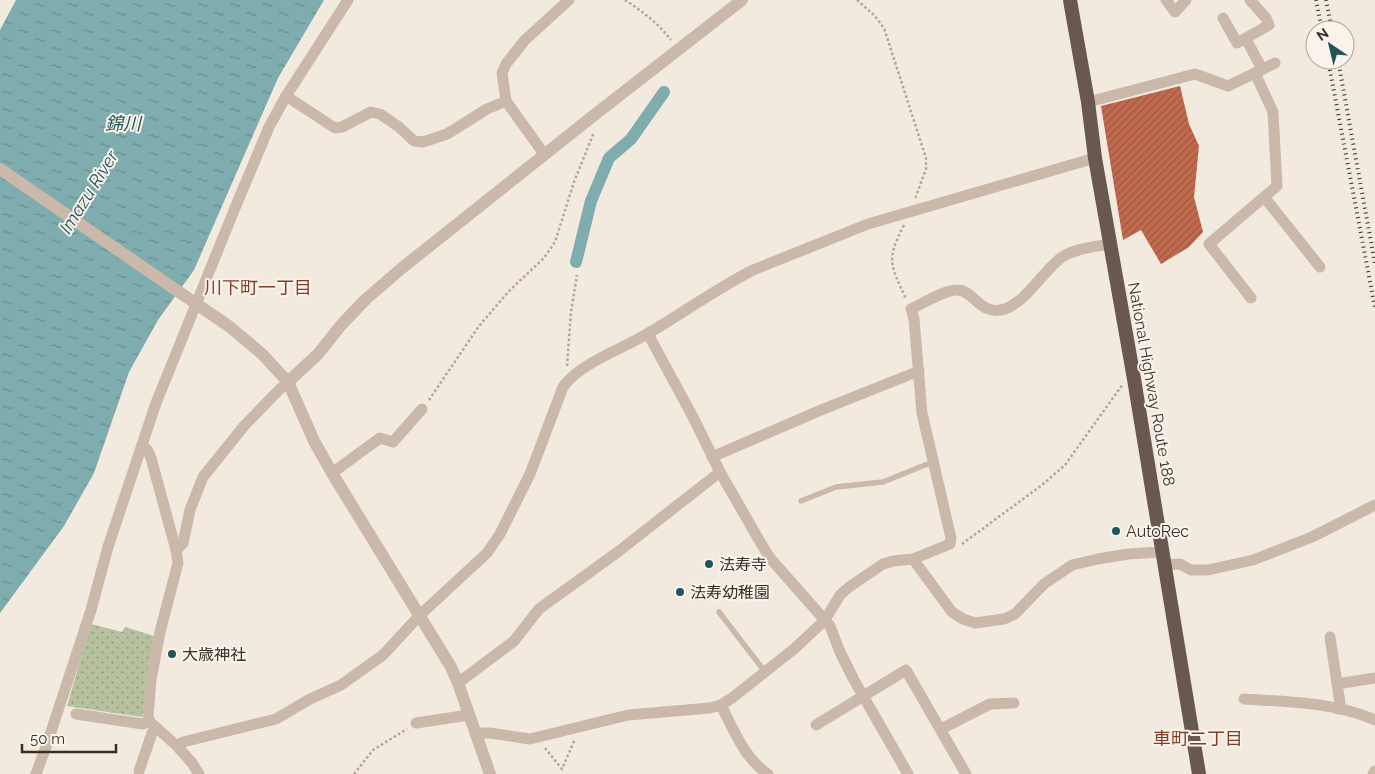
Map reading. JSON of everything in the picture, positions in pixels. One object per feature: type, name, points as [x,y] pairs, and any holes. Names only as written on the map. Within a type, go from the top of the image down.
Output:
[{"type":"highway","name":"National Highway Route 188","points":[[1070,0],[1199,774]]},
{"type":"street","points":[[36,774],[84,629],[108,547],[192,301],[235,208],[269,127],[286,96],[348,0]]},
{"type":"street","points":[[544,154],[506,101],[502,73],[506,64],[525,40],[569,0]]},
{"type":"street","points":[[176,550],[183,544],[190,510],[203,477],[244,426],[318,354],[342,324],[366,299],[544,154],[679,51],[742,0]]},
{"type":"street","points":[[1166,0],[1175,12],[1186,0]]},
{"type":"street","points":[[1223,18],[1237,43],[1269,25],[1266,18],[1250,0]]},
{"type":"street","points":[[1246,39],[1273,112],[1277,186],[1209,244],[1250,298]]},
{"type":"street","points":[[1088,102],[1195,74],[1228,86],[1275,63]]},
{"type":"street","points":[[286,96],[335,128],[342,127],[371,112],[380,114],[393,122],[414,141],[423,142],[447,134],[487,109],[506,101]]},
{"type":"street","points":[[177,746],[183,742],[276,719],[341,685],[383,655],[420,615],[487,553],[500,534],[530,474],[563,387],[569,380],[591,365],[648,334],[753,270],[868,224],[1095,158]]},
{"type":"street","points":[[0,169],[230,327],[262,354],[288,382],[314,441],[332,473],[442,650],[458,683],[490,774]]},
{"type":"street","points":[[1265,198],[1320,267]]},
{"type":"street","points":[[475,733],[490,733],[522,738],[541,737],[628,716],[710,708],[721,705],[766,673],[794,649],[825,620],[840,595],[849,587],[883,564],[893,561],[913,560],[950,544],[952,538],[922,413],[914,319],[911,309],[938,296],[958,290],[967,293],[984,309],[1004,309],[1017,302],[1062,257],[1080,249],[1110,244]]},
{"type":"street","points":[[648,334],[694,417],[720,472],[766,552],[830,626],[840,652],[908,774]]},
{"type":"street","points":[[712,457],[918,371]]},
{"type":"street","points":[[332,473],[380,438],[393,442],[422,409]]},
{"type":"street","points":[[142,445],[148,451],[151,458],[178,563],[160,632],[148,716],[154,725],[192,763],[199,774]]},
{"type":"street","points":[[458,683],[514,641],[539,609],[619,551],[720,472]]},
{"type":"street","points":[[913,560],[952,612],[963,619],[975,623],[1004,619],[1015,614],[1044,584],[1072,565],[1128,554],[1163,558],[1191,570],[1208,570],[1253,560],[1312,537],[1375,506]]},
{"type":"street","points":[[1330,637],[1340,703],[1338,709]]},
{"type":"street","points":[[816,726],[906,670],[966,774]]},
{"type":"street","points":[[1337,684],[1375,678]]},
{"type":"street","points":[[1244,699],[1300,702],[1338,709],[1375,720]]},
{"type":"street","points":[[941,728],[990,704],[1014,703]]},
{"type":"street","points":[[721,705],[754,762],[768,774]]},
{"type":"street","points":[[76,714],[154,725]]},
{"type":"street","points":[[416,723],[470,715]]},
{"type":"street","points":[[139,771],[154,725]]},
{"type":"lane","points":[[800,500],[836,487],[883,482],[934,463]]},
{"type":"lane","points":[[719,612],[766,673]]},
{"type":"path","points":[[625,0],[640,9],[662,28],[679,51]]},
{"type":"path","points":[[857,0],[874,15],[884,28],[926,158],[926,170],[911,212],[894,245],[891,259],[896,277],[911,309]]},
{"type":"path","points":[[422,409],[479,326],[510,290],[544,258],[555,242],[574,182],[594,131],[593,116]]},
{"type":"path","points":[[569,380],[566,371],[577,275]]},
{"type":"path","points":[[950,544],[963,544],[1042,485],[1065,465],[1122,385],[1134,379]]},
{"type":"path","points":[[354,774],[354,771],[374,750],[416,723]]},
{"type":"path","points":[[562,774],[562,769],[577,736],[576,728]]},
{"type":"path","points":[[541,737],[547,750],[562,769]]},
{"type":"green space","points":[[91,624],[122,632],[125,627],[154,636],[142,717],[67,706]]},
{"type":"water","name":"錦川","points":[[16,0],[324,0],[278,78],[194,270],[158,320],[129,372],[94,473],[64,526],[0,613],[0,30]]},
{"type":"building","points":[[1180,86],[1189,124],[1199,146],[1194,197],[1203,232],[1189,247],[1161,264],[1141,230],[1123,240],[1101,106]]},
{"type":"waterway","points":[[576,262],[591,201],[609,158],[631,139],[664,92]]},
{"type":"railway","points":[[1316,0],[1320,20]]},
{"type":"railway","points":[[1326,0],[1330,20]]},
{"type":"railway","points":[[1330,70],[1375,308]]},
{"type":"railway","points":[[1340,70],[1375,264]]},
{"type":"place","name":"AutoRec","points":[[1116,531]]},
{"type":"place","name":"法寿寺","points":[[709,564]]},
{"type":"place","name":"法寿幼稚園","points":[[680,592]]},
{"type":"place","name":"大歳神社","points":[[172,654]]},
{"type":"district","name":"川下町一丁目","points":[[258,288]]},
{"type":"district","name":"車町二丁目","points":[[1198,739]]},
{"type":"water label","name":"Imazu River","points":[[89,192]]}]
